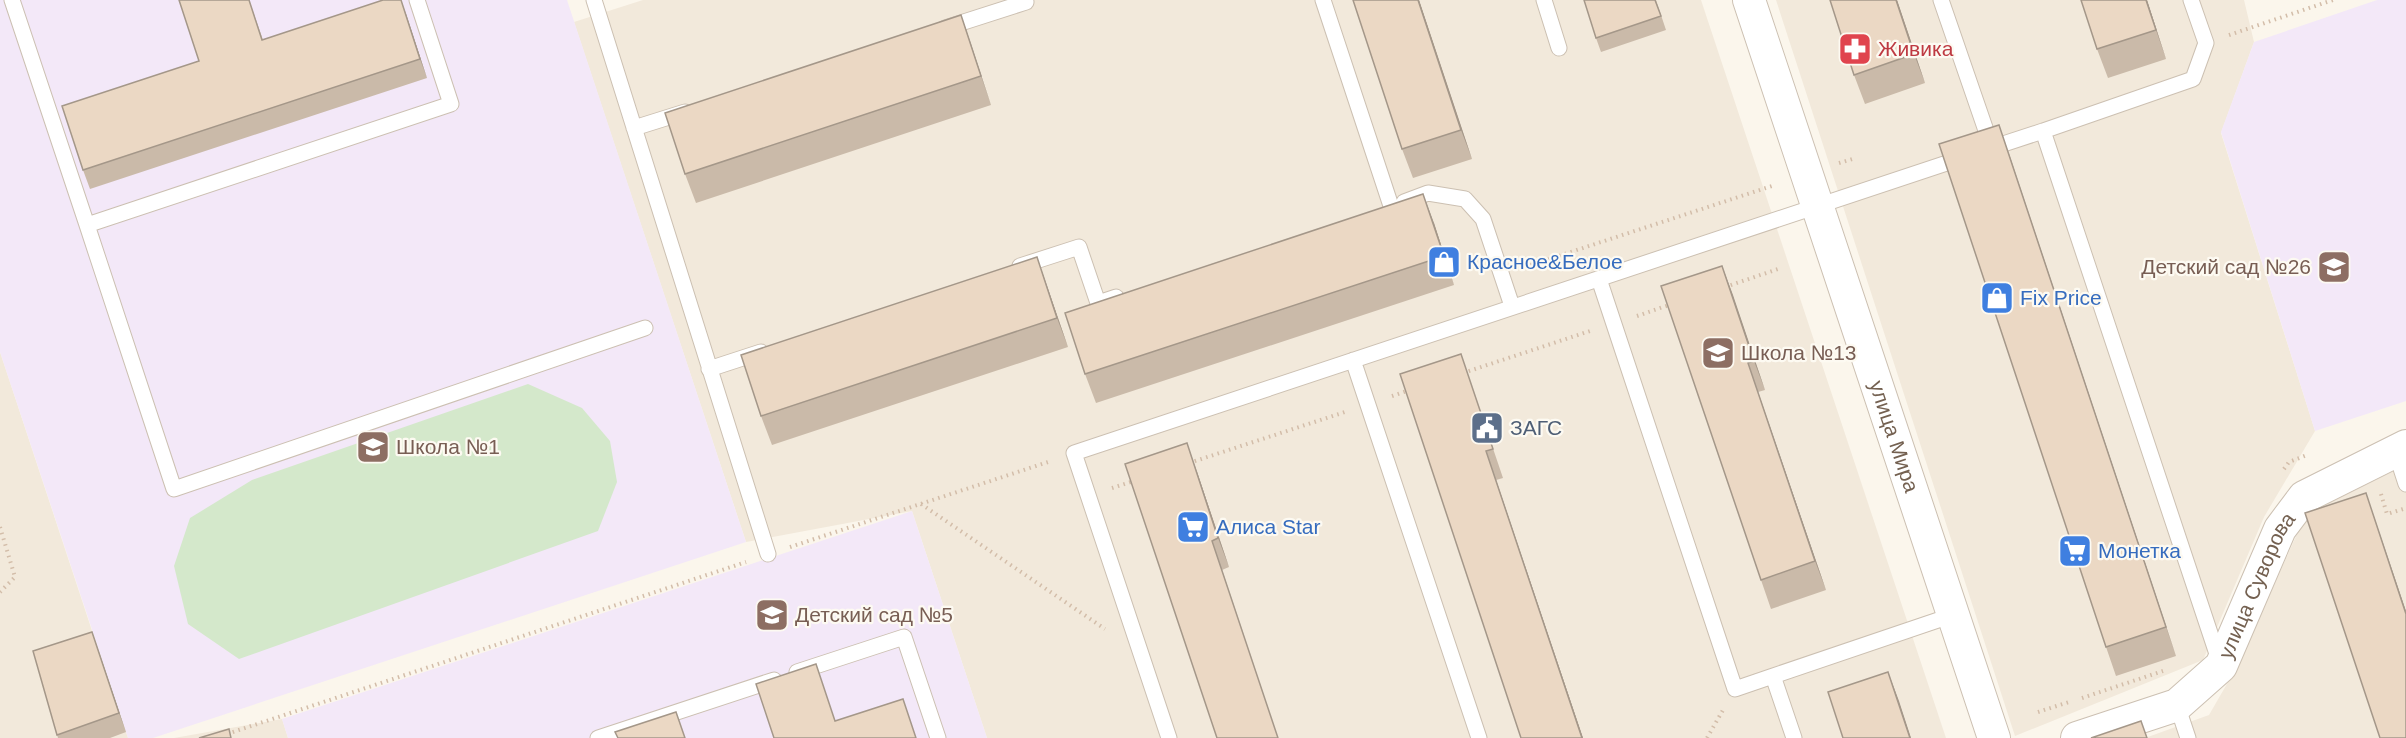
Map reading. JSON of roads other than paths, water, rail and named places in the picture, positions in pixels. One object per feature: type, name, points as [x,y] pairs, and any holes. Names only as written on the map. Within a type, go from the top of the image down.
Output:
[{"type":"street","name":"улица Мира","points":[[1749,0],[1994,738]]},
{"type":"street","name":"улица Суворова","points":[[2077,738],[2177,705],[2221,666],[2280,529],[2304,497],[2400,448]]},
{"type":"lane","points":[[12,0],[174,489],[645,328]]},
{"type":"lane","points":[[87,225],[451,104],[417,0]]},
{"type":"lane","points":[[594,0],[768,554]]},
{"type":"lane","points":[[1323,0],[1386,208],[1428,193],[1465,199],[1484,219],[1512,306]]},
{"type":"lane","points":[[1544,0],[1559,48]]},
{"type":"lane","points":[[1941,0],[1992,148]]},
{"type":"lane","points":[[1169,738],[1074,453],[2193,80],[2206,43],[2191,0]]},
{"type":"lane","points":[[925,34],[1026,2]]},
{"type":"lane","points":[[634,129],[701,107]]},
{"type":"lane","points":[[2043,131],[2221,666]]},
{"type":"lane","points":[[1000,272],[1078,247],[1098,303],[1131,292]]},
{"type":"lane","points":[[1599,279],[1736,688],[1953,615]]},
{"type":"lane","points":[[709,369],[776,346]]},
{"type":"lane","points":[[1353,360],[1479,738]]},
{"type":"lane","points":[[2400,448],[2406,484]]},
{"type":"lane","points":[[598,738],[904,637],[938,738]]},
{"type":"lane","points":[[1773,676],[1794,738]]},
{"type":"lane","points":[[2177,705],[2188,738]]},
{"type":"place","name":"Живика","points":[[1855,49]]},
{"type":"place","name":"Красное&Белое","points":[[1444,262]]},
{"type":"place","name":"Детский сад №26","points":[[2334,267]]},
{"type":"place","name":"Fix Price","points":[[1997,298]]},
{"type":"place","name":"Школа №13","points":[[1718,353]]},
{"type":"place","name":"ЗАГС","points":[[1487,428]]},
{"type":"place","name":"Школа №1","points":[[373,447]]},
{"type":"place","name":"Алиса Star","points":[[1193,527]]},
{"type":"place","name":"Монетка","points":[[2075,551]]},
{"type":"place","name":"Детский сад №5","points":[[772,615]]}]
